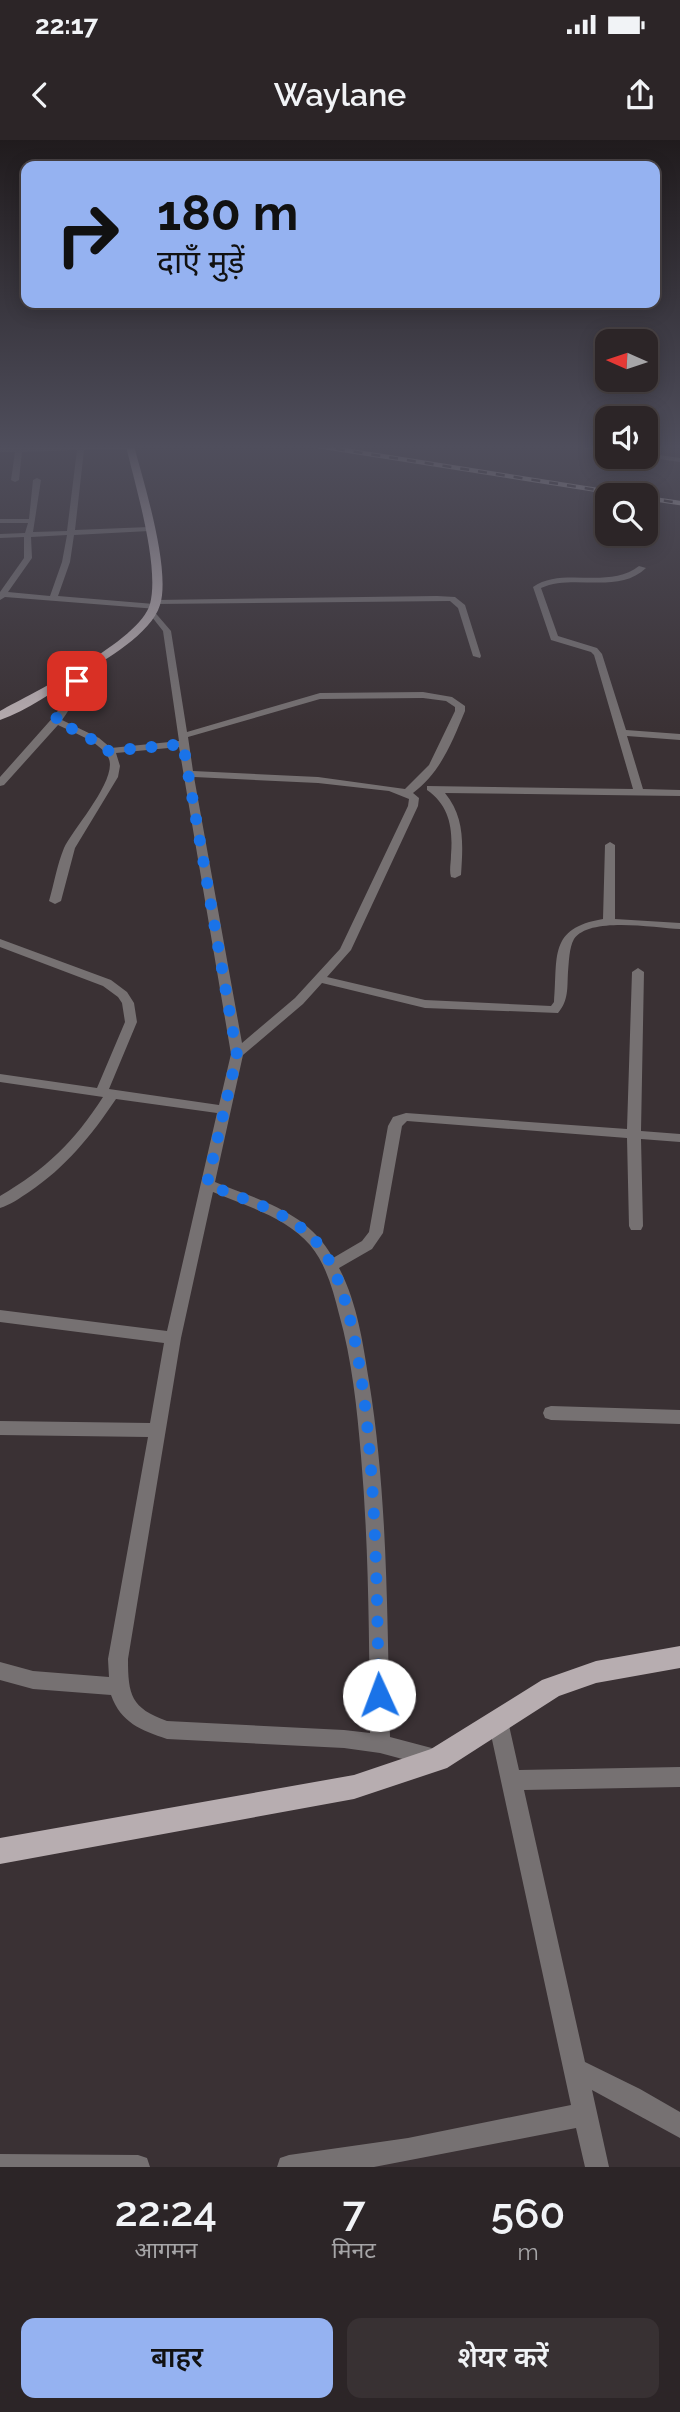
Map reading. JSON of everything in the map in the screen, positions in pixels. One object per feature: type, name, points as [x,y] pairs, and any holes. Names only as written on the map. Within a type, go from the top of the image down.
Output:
[{"type":"main road","points":[[0,716],[76,672],[136,631],[154,607],[150,541]]},
{"type":"main road","points":[[0,1851],[354,1787],[438,1759],[551,1688],[596,1672],[680,1657]]},
{"type":"street","points":[[2,596],[28,558],[28,541]]},
{"type":"street","points":[[53,598],[64,573],[71,541]]},
{"type":"street","points":[[639,792],[598,654],[594,650],[554,638],[537,587],[548,582],[627,577],[642,568]]},
{"type":"street","points":[[2,596],[154,607],[293,598],[351,601],[446,598],[462,607],[477,656]]},
{"type":"street","points":[[154,607],[167,631],[188,774],[237,1055],[173,1338],[118,1659],[118,1687],[124,1709],[141,1722],[167,1730],[344,1739],[380,1744],[438,1759]]},
{"type":"street","points":[[0,783],[73,697],[76,672]]},
{"type":"street","points":[[107,751],[183,740],[320,696],[423,695],[449,699],[460,706],[460,711],[438,762],[421,784],[407,793]]},
{"type":"street","points":[[55,720],[97,742],[114,759],[116,772],[74,840],[55,901]]},
{"type":"street","points":[[621,733],[680,737]]},
{"type":"street","points":[[188,774],[320,778],[407,793],[414,798],[413,806],[353,938],[321,979],[237,1055]]},
{"type":"street","points":[[421,784],[444,797],[453,816],[457,845],[455,875]]},
{"type":"street","points":[[434,790],[680,793]]},
{"type":"street","points":[[609,922],[610,845]]},
{"type":"street","points":[[321,979],[425,1004],[554,1010],[560,1003],[569,937],[588,925],[609,922],[680,926]]},
{"type":"street","points":[[0,943],[107,983],[123,995],[128,1003],[131,1022],[107,1094],[84,1138],[65,1159],[37,1181],[0,1203]]},
{"type":"street","points":[[636,1226],[634,1134],[638,972]]},
{"type":"street","points":[[0,1078],[224,1110]]},
{"type":"street","points":[[331,1266],[367,1245],[376,1233],[398,1121],[419,1117],[680,1138]]},
{"type":"street","points":[[207,1184],[294,1222],[319,1244],[331,1266],[348,1310],[365,1418],[373,1532],[380,1744]]},
{"type":"street","points":[[0,1316],[173,1338]]},
{"type":"street","points":[[551,1413],[680,1417]]},
{"type":"street","points":[[0,1428],[158,1430]]},
{"type":"street","points":[[0,1671],[33,1680],[118,1687]]},
{"type":"street","points":[[498,1721],[597,2167]]},
{"type":"street","points":[[510,1780],[680,1777]]},
{"type":"street","points":[[575,2069],[632,2097],[680,2126]]},
{"type":"street","points":[[289,2167],[408,2150],[585,2114]]},
{"type":"street","points":[[0,2166],[138,2167]]},
{"type":"route","points":[[77,681],[73,697],[55,720],[97,742],[107,751],[183,744],[237,1055],[207,1184],[294,1222],[319,1244],[338,1279],[348,1310],[358,1360],[365,1418],[372,1506],[379,1695]]}]
